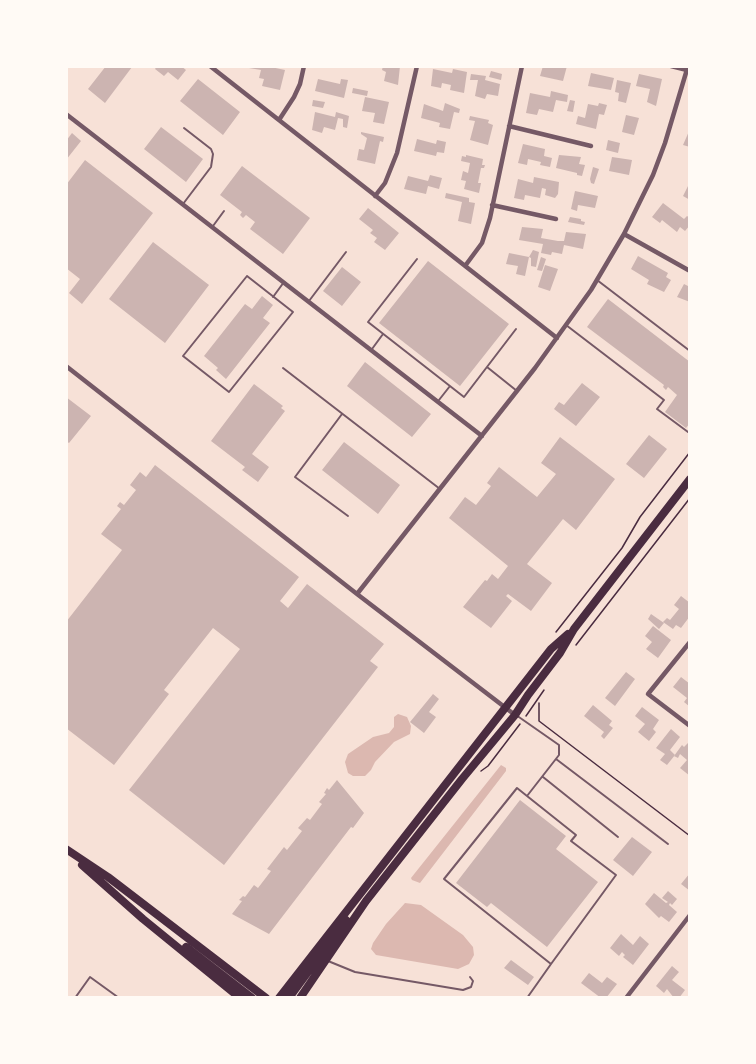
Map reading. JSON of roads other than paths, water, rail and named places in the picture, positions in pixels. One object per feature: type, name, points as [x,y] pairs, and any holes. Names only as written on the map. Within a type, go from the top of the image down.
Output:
[{"type":"highway","points":[[66,850],[143,919],[240,998]]},
{"type":"highway","points":[[66,850],[108,876],[266,998]]},
{"type":"highway","points":[[143,919],[196,954],[252,998]]},
{"type":"main road","points":[[289,998],[324,958],[462,779],[516,715],[560,653],[574,628],[690,479]]},
{"type":"main road","points":[[279,998],[551,649],[574,628]]},
{"type":"main road","points":[[300,998],[374,876]]},
{"type":"street","points":[[210,66],[557,338]]},
{"type":"street","points":[[279,120],[294,97],[304,66]]},
{"type":"street","points":[[375,196],[385,183],[397,153],[417,66]]},
{"type":"street","points":[[465,266],[482,243],[522,66]]},
{"type":"street","points":[[357,594],[517,391],[597,280],[624,234],[665,143],[688,68],[671,66]]},
{"type":"street","points":[[68,115],[482,436]]},
{"type":"street","points":[[509,126],[591,146]]},
{"type":"street","points":[[492,205],[556,219]]},
{"type":"street","points":[[624,234],[690,271]]},
{"type":"street","points":[[66,366],[357,594],[516,715]]},
{"type":"street","points":[[690,642],[648,694],[690,726]]},
{"type":"street","points":[[626,998],[690,915]]},
{"type":"lane","points":[[66,123],[68,115]]},
{"type":"lane","points":[[183,204],[210,166],[213,154],[212,149],[184,128]]},
{"type":"lane","points":[[212,226],[224,211]]},
{"type":"lane","points":[[309,301],[346,252]]},
{"type":"lane","points":[[417,259],[368,322],[464,397],[516,329]]},
{"type":"lane","points":[[247,276],[273,297],[293,312],[229,392],[183,356],[247,276]]},
{"type":"lane","points":[[597,280],[690,351]]},
{"type":"lane","points":[[273,297],[284,282]]},
{"type":"lane","points":[[566,325],[664,400],[657,409],[688,432],[690,430]]},
{"type":"lane","points":[[371,350],[383,334]]},
{"type":"lane","points":[[283,368],[440,489]]},
{"type":"lane","points":[[487,368],[517,391]]},
{"type":"lane","points":[[438,402],[450,386]]},
{"type":"lane","points":[[342,414],[296,477],[348,516]]},
{"type":"lane","points":[[516,715],[559,746],[559,755],[527,796]]},
{"type":"lane","points":[[556,759],[668,844]]},
{"type":"lane","points":[[542,777],[618,837]]},
{"type":"lane","points":[[527,998],[616,875],[571,841],[576,835],[517,788],[444,879],[551,964]]},
{"type":"lane","points":[[311,957],[324,958],[355,972],[463,990],[471,987],[473,981],[470,977]]},
{"type":"lane","points":[[75,998],[90,977],[119,998]]}]
